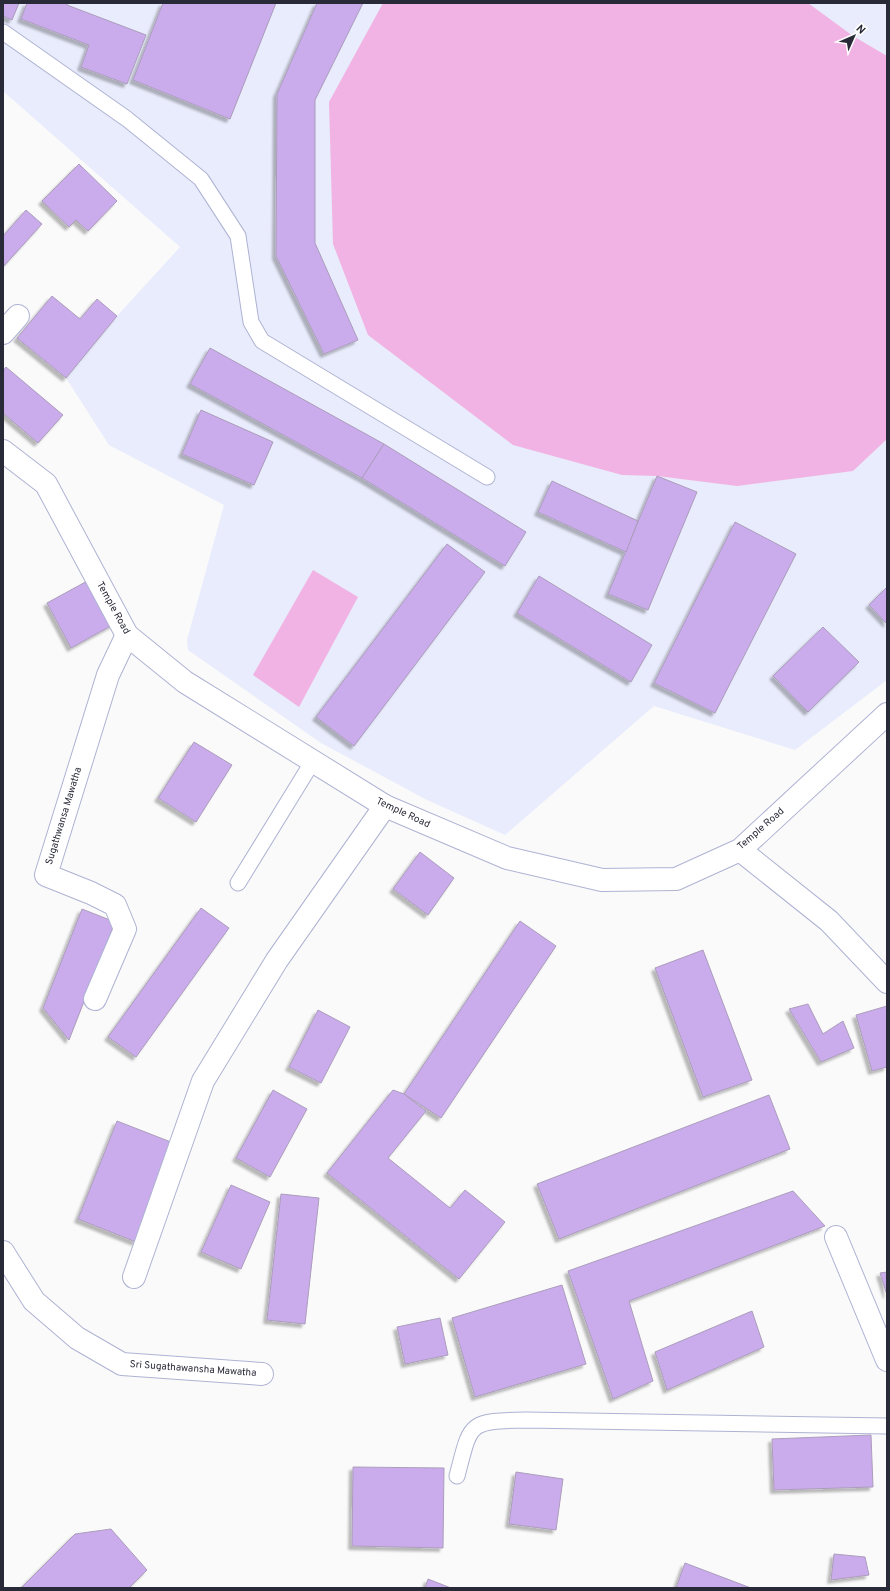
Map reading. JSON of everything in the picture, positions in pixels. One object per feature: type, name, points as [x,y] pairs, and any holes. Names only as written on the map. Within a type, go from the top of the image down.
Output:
[{"type":"street","points":[[3,333],[18,316]]},
{"type":"street","name":"Temple Road","points":[[3,451],[46,484],[127,635],[185,682],[386,806],[507,858],[602,880],[676,879],[740,850],[887,714]]},
{"type":"street","name":"Sugathwansa Mawatha","points":[[96,999],[125,929],[115,905],[91,893],[46,875],[108,675],[127,635]]},
{"type":"street","points":[[134,1277],[203,1082],[277,960],[386,806]]},
{"type":"street","points":[[740,850],[829,920],[887,982]]},
{"type":"street","points":[[836,1237],[887,1360]]},
{"type":"street","name":"Sri Sugathawansha Mawatha","points":[[3,1252],[34,1301],[77,1338],[122,1364],[262,1374]]},
{"type":"lane","points":[[3,32],[127,119],[201,178],[238,236],[251,322],[262,341],[487,477]]},
{"type":"lane","points":[[238,883],[313,761]]},
{"type":"lane","points":[[457,1476],[468,1437],[476,1426],[490,1420],[887,1426]]},
{"type":"shaded area","points":[[3,3],[887,3],[887,680],[795,750],[654,706],[505,835],[427,800],[321,743],[188,650],[187,640],[224,505],[109,445],[66,378],[117,316],[180,247],[3,91]]},
{"type":"shaded area","points":[[383,3],[808,3],[853,36],[887,56],[887,439],[853,471],[737,486],[657,476],[622,475],[513,445],[368,335],[333,244],[329,102]]},
{"type":"shaded area","points":[[313,570],[358,597],[299,707],[253,675]]},
{"type":"building","points":[[3,3],[19,3],[12,20],[3,16]]},
{"type":"building","points":[[27,3],[68,3],[67,5],[146,35],[127,84],[81,67],[89,45],[21,19]]},
{"type":"building","points":[[163,3],[276,3],[230,119],[133,80]]},
{"type":"building","points":[[317,3],[363,3],[315,100],[315,243],[358,340],[324,354],[276,256],[277,94]]},
{"type":"building","points":[[79,164],[117,201],[88,231],[76,220],[69,227],[42,201]]},
{"type":"building","points":[[26,210],[42,224],[3,267],[3,236]]},
{"type":"building","points":[[52,296],[80,319],[97,299],[117,316],[66,378],[17,338]]},
{"type":"building","points":[[210,348],[384,444],[362,478],[190,384]]},
{"type":"building","points":[[6,367],[63,415],[38,443],[3,413],[3,371]]},
{"type":"building","points":[[201,410],[273,442],[254,485],[182,454]]},
{"type":"building","points":[[384,444],[526,532],[505,566],[362,478]]},
{"type":"building","points":[[657,476],[697,492],[648,610],[608,594]]},
{"type":"building","points":[[552,481],[638,521],[626,552],[538,512]]},
{"type":"building","points":[[735,522],[796,554],[715,713],[654,683]]},
{"type":"building","points":[[447,544],[485,572],[354,746],[316,717]]},
{"type":"building","points":[[539,576],[652,645],[631,682],[517,613]]},
{"type":"building","points":[[91,579],[116,623],[71,648],[47,603]]},
{"type":"building","points":[[887,587],[887,624],[869,605]]},
{"type":"building","points":[[823,627],[859,662],[808,712],[773,676]]},
{"type":"building","points":[[194,742],[232,765],[196,822],[158,798]]},
{"type":"building","points":[[420,852],[454,878],[428,915],[393,889]]},
{"type":"building","points":[[201,908],[229,928],[136,1057],[108,1037]]},
{"type":"building","points":[[82,909],[115,922],[69,1040],[43,1008]]},
{"type":"building","points":[[520,921],[556,946],[441,1118],[404,1094]]},
{"type":"building","points":[[703,950],[752,1080],[703,1097],[655,968]]},
{"type":"building","points":[[808,1004],[823,1034],[843,1021],[854,1048],[821,1062],[789,1009]]},
{"type":"building","points":[[887,1006],[887,1067],[872,1071],[856,1015]]},
{"type":"building","points":[[318,1010],[350,1027],[321,1083],[289,1067]]},
{"type":"building","points":[[273,1090],[307,1109],[270,1177],[236,1158]]},
{"type":"building","points":[[393,1090],[404,1094],[426,1111],[388,1158],[450,1208],[465,1190],[505,1222],[459,1279],[327,1173]]},
{"type":"building","points":[[769,1095],[790,1149],[559,1239],[537,1184]]},
{"type":"building","points":[[117,1121],[176,1144],[136,1242],[78,1219]]},
{"type":"building","points":[[231,1185],[270,1202],[241,1269],[201,1252]]},
{"type":"building","points":[[793,1191],[825,1226],[629,1301],[653,1381],[613,1399],[568,1271]]},
{"type":"building","points":[[281,1194],[319,1198],[305,1324],[267,1320]]},
{"type":"building","points":[[887,1272],[887,1295],[880,1273]]},
{"type":"building","points":[[562,1285],[586,1364],[475,1397],[452,1318]]},
{"type":"building","points":[[752,1311],[764,1347],[667,1390],[655,1352]]},
{"type":"building","points":[[440,1318],[448,1355],[405,1364],[397,1327]]},
{"type":"building","points":[[871,1435],[873,1487],[774,1490],[772,1439]]},
{"type":"building","points":[[353,1467],[444,1468],[443,1548],[352,1546]]},
{"type":"building","points":[[516,1472],[563,1479],[556,1530],[509,1524]]},
{"type":"building","points":[[111,1529],[147,1570],[129,1588],[21,1588],[75,1534]]},
{"type":"building","points":[[834,1554],[865,1557],[869,1575],[831,1580]]},
{"type":"building","points":[[685,1563],[751,1588],[676,1588]]},
{"type":"building","points":[[428,1579],[451,1588],[425,1588]]}]
